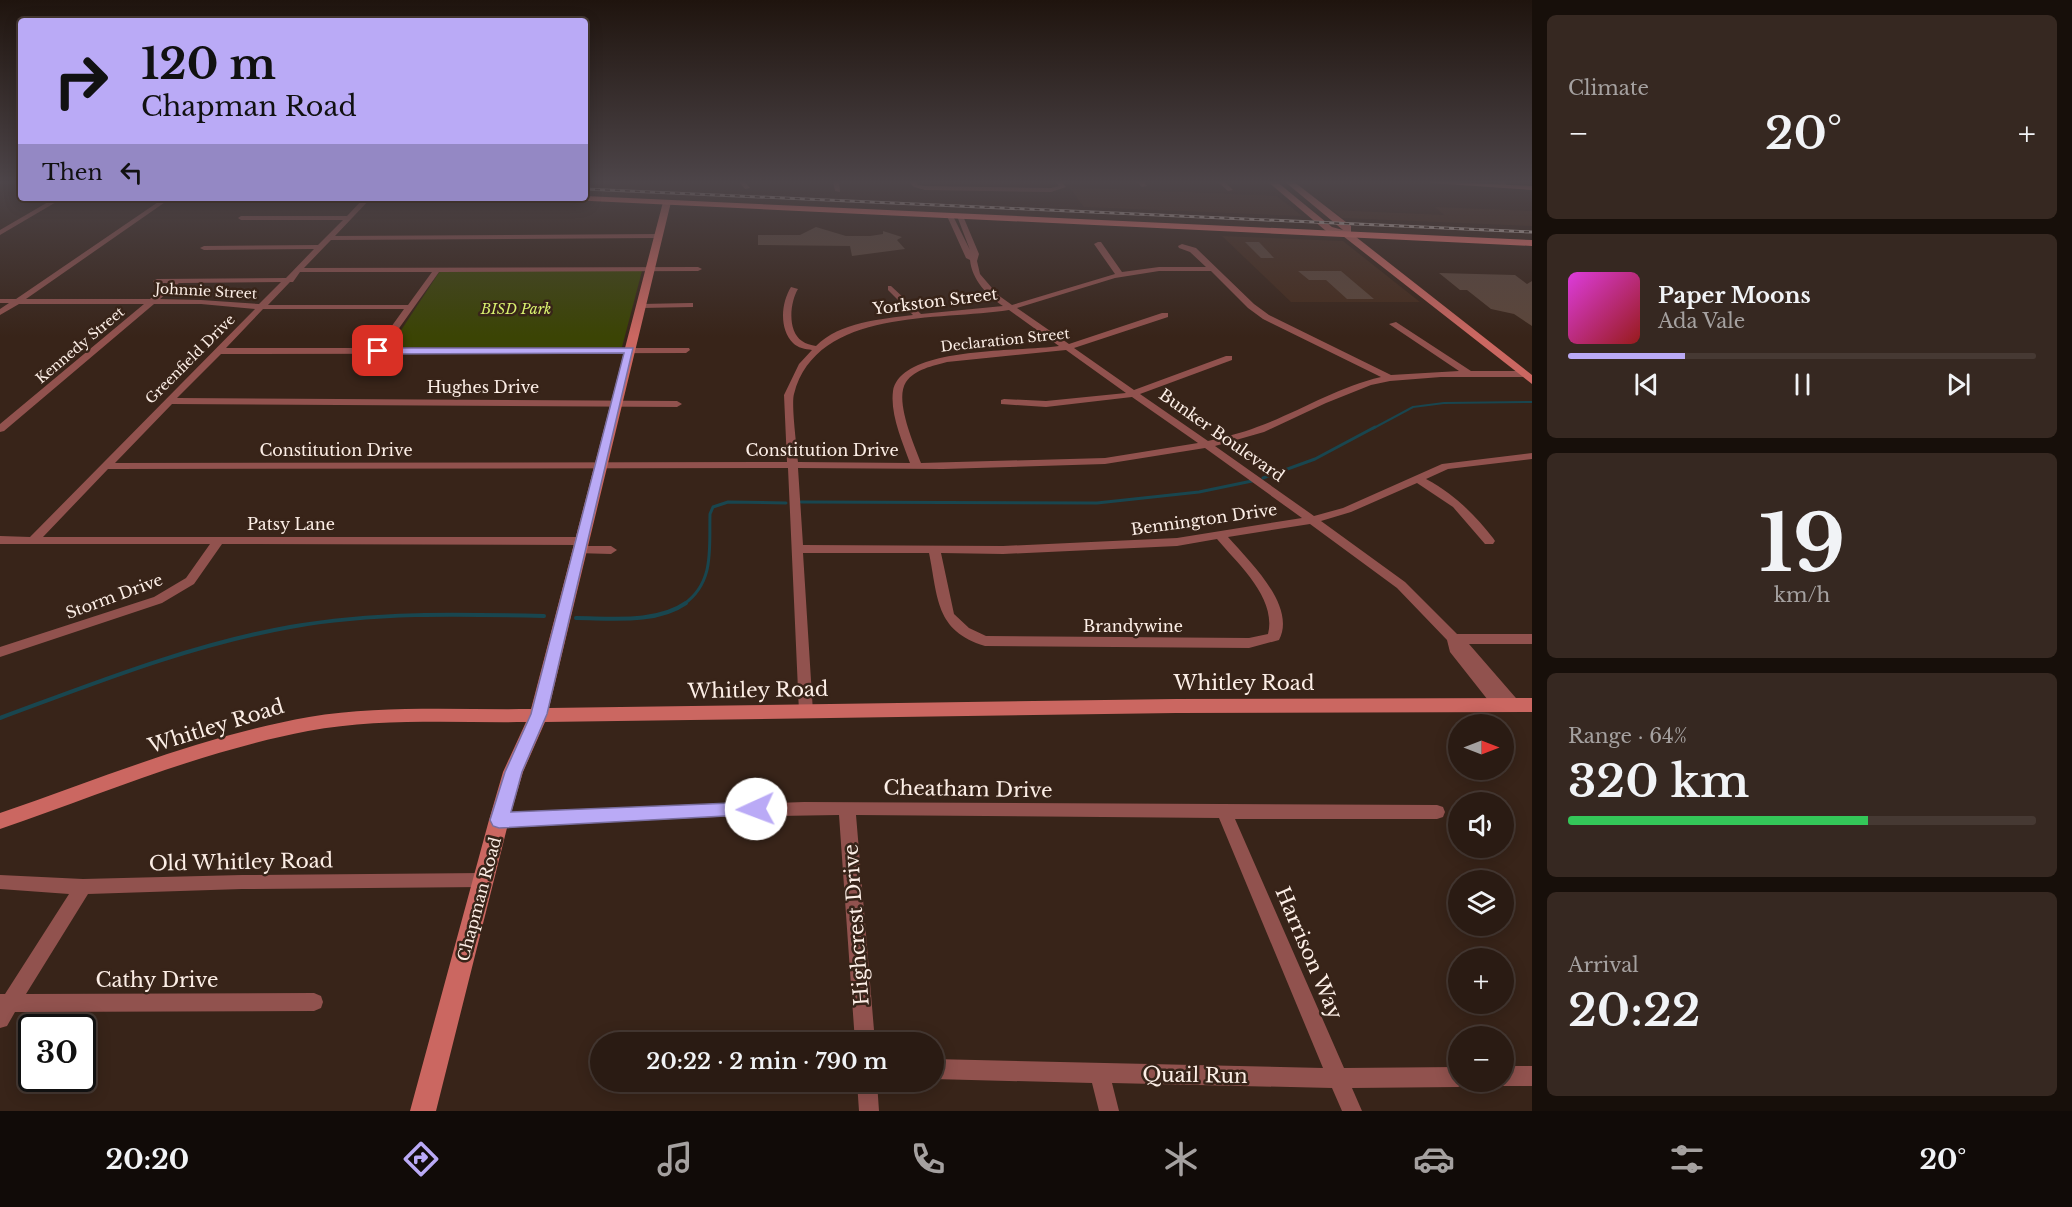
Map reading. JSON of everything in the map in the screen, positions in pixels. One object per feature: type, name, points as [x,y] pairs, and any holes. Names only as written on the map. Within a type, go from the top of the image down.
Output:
[{"type":"main road","points":[[1321,233],[1532,243]]},
{"type":"street","points":[[0,313],[117,233]]},
{"type":"street","name":"Greenfield Drive","points":[[33,540],[335,233]]},
{"type":"street","name":"Chapman Road","points":[[423,1111],[513,772],[539,714],[659,233]]},
{"type":"street","name":"Bunker Boulevard","points":[[959,233],[966,254],[973,261],[981,282],[1008,308],[1206,445],[1401,585],[1454,639],[1455,649],[1516,705]]},
{"type":"street","name":"Bunker Boulevard","points":[[965,233],[975,254],[973,261]]},
{"type":"street","points":[[1342,233],[1528,377]]},
{"type":"street","points":[[330,238],[658,236]]},
{"type":"street","points":[[960,239],[969,239]]},
{"type":"street","points":[[1098,244],[1120,275]]},
{"type":"street","points":[[1182,246],[1194,250],[1251,306],[1272,320],[1390,378]]},
{"type":"street","points":[[204,248],[321,248]]},
{"type":"street","points":[[299,270],[698,268]]},
{"type":"street","name":"Yorkston Street","points":[[806,712],[789,395],[794,378],[817,349],[837,336],[861,326],[918,315],[1008,308],[1120,275],[1151,270],[1213,269]]},
{"type":"street","points":[[378,351],[437,270]]},
{"type":"street","points":[[157,281],[290,280]]},
{"type":"street","name":"Kennedy Street","points":[[0,429],[177,281]]},
{"type":"street","points":[[891,288],[918,315]]},
{"type":"street","points":[[794,289],[789,297],[788,310],[793,338],[801,345],[817,349]]},
{"type":"street","name":"Johnnie Street","points":[[0,301],[213,302],[264,307],[410,307]]},
{"type":"street","points":[[641,306],[690,305]]},
{"type":"street","name":"Declaration Street","points":[[916,466],[900,414],[899,388],[904,378],[926,364],[948,358],[1066,348],[1088,343],[1164,315]]},
{"type":"street","points":[[1393,324],[1469,374]]},
{"type":"street","points":[[219,351],[686,350]]},
{"type":"street","points":[[1004,402],[1079,402],[1133,394],[1229,358]]},
{"type":"street","name":"Constitution Drive","points":[[106,466],[601,464],[916,466],[1105,462],[1206,445],[1271,426],[1323,401],[1390,378],[1469,374],[1528,377]]},
{"type":"street","name":"Hughes Drive","points":[[169,401],[677,404]]},
{"type":"street","name":"Bennington Drive","points":[[796,549],[1140,546],[1221,536],[1311,520],[1347,510],[1392,492],[1446,466],[1532,456]]},
{"type":"street","points":[[1417,478],[1444,492],[1466,511],[1489,541]]},
{"type":"street","name":"Brandywine","points":[[934,549],[948,614],[963,631],[985,641],[1249,643],[1274,637],[1278,619],[1273,603],[1221,536]]},
{"type":"street","name":"Patsy Lane","points":[[2,542],[33,540],[580,545],[611,550]]},
{"type":"street","name":"Storm Drive","points":[[0,652],[158,600],[190,581],[218,541]]},
{"type":"street","points":[[1454,639],[1532,639]]},
{"type":"street","name":"Whitley Road","points":[[0,821],[226,742],[304,724],[405,715],[1176,706],[1516,705]]},
{"type":"street","name":"Cheatham Drive","points":[[499,820],[847,808],[1225,814],[1437,812]]},
{"type":"street","name":"Highcrest Drive","points":[[847,808],[864,1032]]},
{"type":"street","name":"Harrison Way","points":[[1225,814],[1352,1111]]},
{"type":"street","name":"Old Whitley Road","points":[[0,882],[83,887],[242,882],[484,880]]},
{"type":"street","points":[[3,1009],[83,887]]},
{"type":"street","name":"Cathy Drive","points":[[3,1009],[314,1002]]},
{"type":"street","name":"Quail Run","points":[[944,1069],[1339,1078],[1448,1077]]},
{"type":"street","points":[[1100,1073],[1109,1111]]},
{"type":"street","points":[[1514,1076],[1532,1076]]},
{"type":"street","points":[[868,1092],[869,1111]]},
{"type":"shaded area","points":[[1222,236],[1343,241],[1420,302],[1291,302]]},
{"type":"green space","name":"BISD Park","points":[[440,271],[642,271],[622,347],[390,347]]},
{"type":"building","points":[[804,233],[835,233],[846,236],[870,236],[889,233],[902,237],[897,240],[905,249],[852,256],[850,246],[758,245],[758,235],[800,235]]},
{"type":"building","points":[[1245,242],[1259,242],[1274,258],[1261,258]]},
{"type":"building","points":[[1298,271],[1341,271],[1374,299],[1347,299],[1326,280],[1309,280]]},
{"type":"building","points":[[1439,273],[1515,275],[1527,284],[1532,281],[1532,326],[1514,314],[1491,309],[1467,290],[1460,290]]},
{"type":"waterway","points":[[1372,429],[1413,407],[1444,403],[1532,402]]},
{"type":"waterway","points":[[1263,478],[1315,459],[1375,427]]},
{"type":"waterway","points":[[801,502],[1097,503],[1199,492],[1252,481]]},
{"type":"waterway","points":[[684,604],[694,595],[706,575],[710,552],[710,514],[713,507],[728,502],[786,503]]},
{"type":"waterway","points":[[576,618],[647,617],[674,610],[686,603]]},
{"type":"waterway","points":[[0,718],[179,654],[290,627],[385,616],[544,616]]},
{"type":"route","points":[[378,351],[629,350],[539,714],[513,772],[499,820],[756,809]]}]
